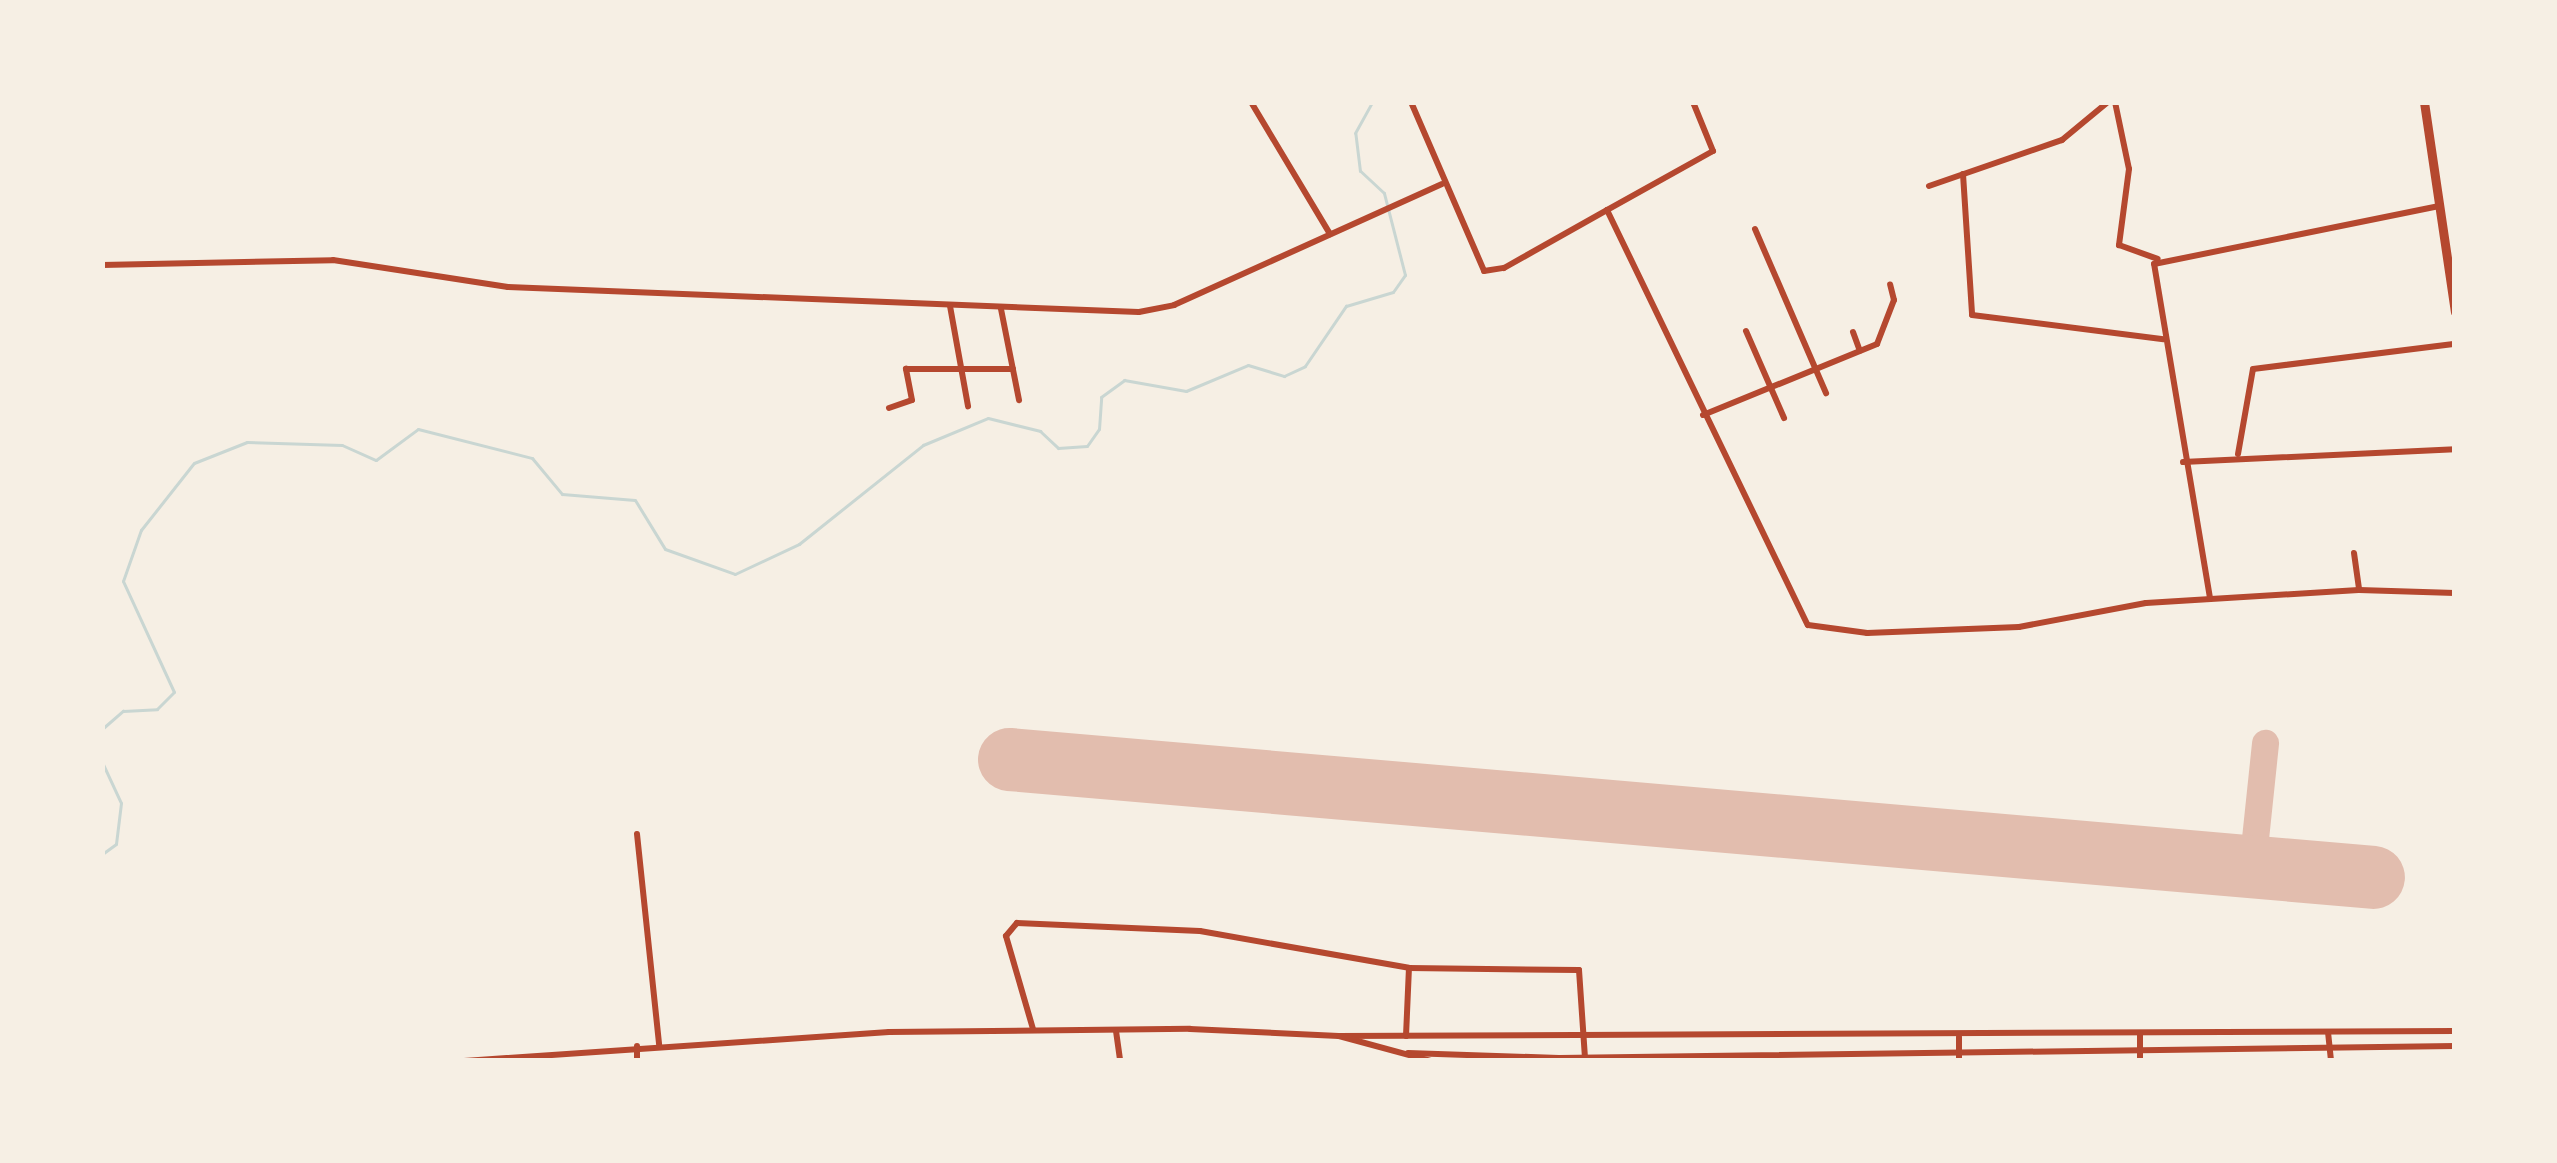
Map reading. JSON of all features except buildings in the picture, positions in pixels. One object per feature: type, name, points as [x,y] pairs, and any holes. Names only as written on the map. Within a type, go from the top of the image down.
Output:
[{"type":"highway","points":[[2424,102],[2455,312]]},
{"type":"street","points":[[1251,102],[1330,234]]},
{"type":"street","points":[[1411,102],[1442,184],[1492,273],[1713,151],[1693,102]]},
{"type":"street","points":[[1928,186],[2062,140],[2112,102],[2129,169],[2119,245],[2158,259],[2440,206]]},
{"type":"street","points":[[1963,173],[1972,316],[2163,339]]},
{"type":"street","points":[[102,265],[333,260],[508,287],[1139,312],[1174,305],[1442,184]]},
{"type":"street","points":[[1606,210],[1796,608],[1821,632],[2071,623],[2146,603],[2210,598],[2359,590],[2455,593]]},
{"type":"street","points":[[1755,229],[1826,393]]},
{"type":"street","points":[[2158,259],[2163,339],[2210,598]]},
{"type":"street","points":[[1703,415],[1882,338],[1894,300],[1890,284]]},
{"type":"street","points":[[950,306],[968,406]]},
{"type":"street","points":[[1001,309],[1019,400]]},
{"type":"street","points":[[1746,331],[1784,418]]},
{"type":"street","points":[[1853,332],[1860,351]]},
{"type":"street","points":[[2238,454],[2253,369],[2455,344]]},
{"type":"street","points":[[889,409],[912,400],[907,369],[1013,369]]},
{"type":"street","points":[[2182,462],[2238,454],[2455,448]]},
{"type":"street","points":[[2354,554],[2359,590]]},
{"type":"street","points":[[637,834],[659,1045]]},
{"type":"street","points":[[1033,1029],[1006,936],[1017,923],[1221,933],[1408,968],[1579,970],[1585,1058]]},
{"type":"street","points":[[1406,1036],[1408,968]]},
{"type":"street","points":[[464,1061],[638,1046],[1033,1029],[1586,1040],[2455,1031]]},
{"type":"street","points":[[1116,1031],[1120,1061]]},
{"type":"street","points":[[2328,1032],[2331,1061]]},
{"type":"street","points":[[2140,1034],[2140,1056]]},
{"type":"street","points":[[1339,1036],[1431,1061]]},
{"type":"street","points":[[1959,1037],[1959,1058]]},
{"type":"street","points":[[1722,1040],[1722,1056]]},
{"type":"street","points":[[637,1061],[638,1046]]},
{"type":"street","points":[[1408,1053],[1959,1058],[2455,1046]]},
{"type":"waterway","points":[[102,729],[123,711],[157,709],[174,692],[123,581],[141,530],[194,463],[247,442],[342,445],[376,460],[418,429],[532,458],[562,494],[635,500],[665,549],[735,574],[799,544],[923,445],[988,418],[1040,431],[1058,448],[1087,446],[1099,429],[1101,397],[1124,380],[1186,391],[1248,365],[1284,376],[1305,366],[1346,306],[1393,292],[1405,275],[1384,193],[1360,171],[1355,133],[1372,102]]},
{"type":"waterway","points":[[102,762],[121,803],[116,844],[102,854]]},
{"type":"taxiway","points":[[2252,867],[2265,743]]},
{"type":"runway","points":[[1009,759],[2373,877]]}]
